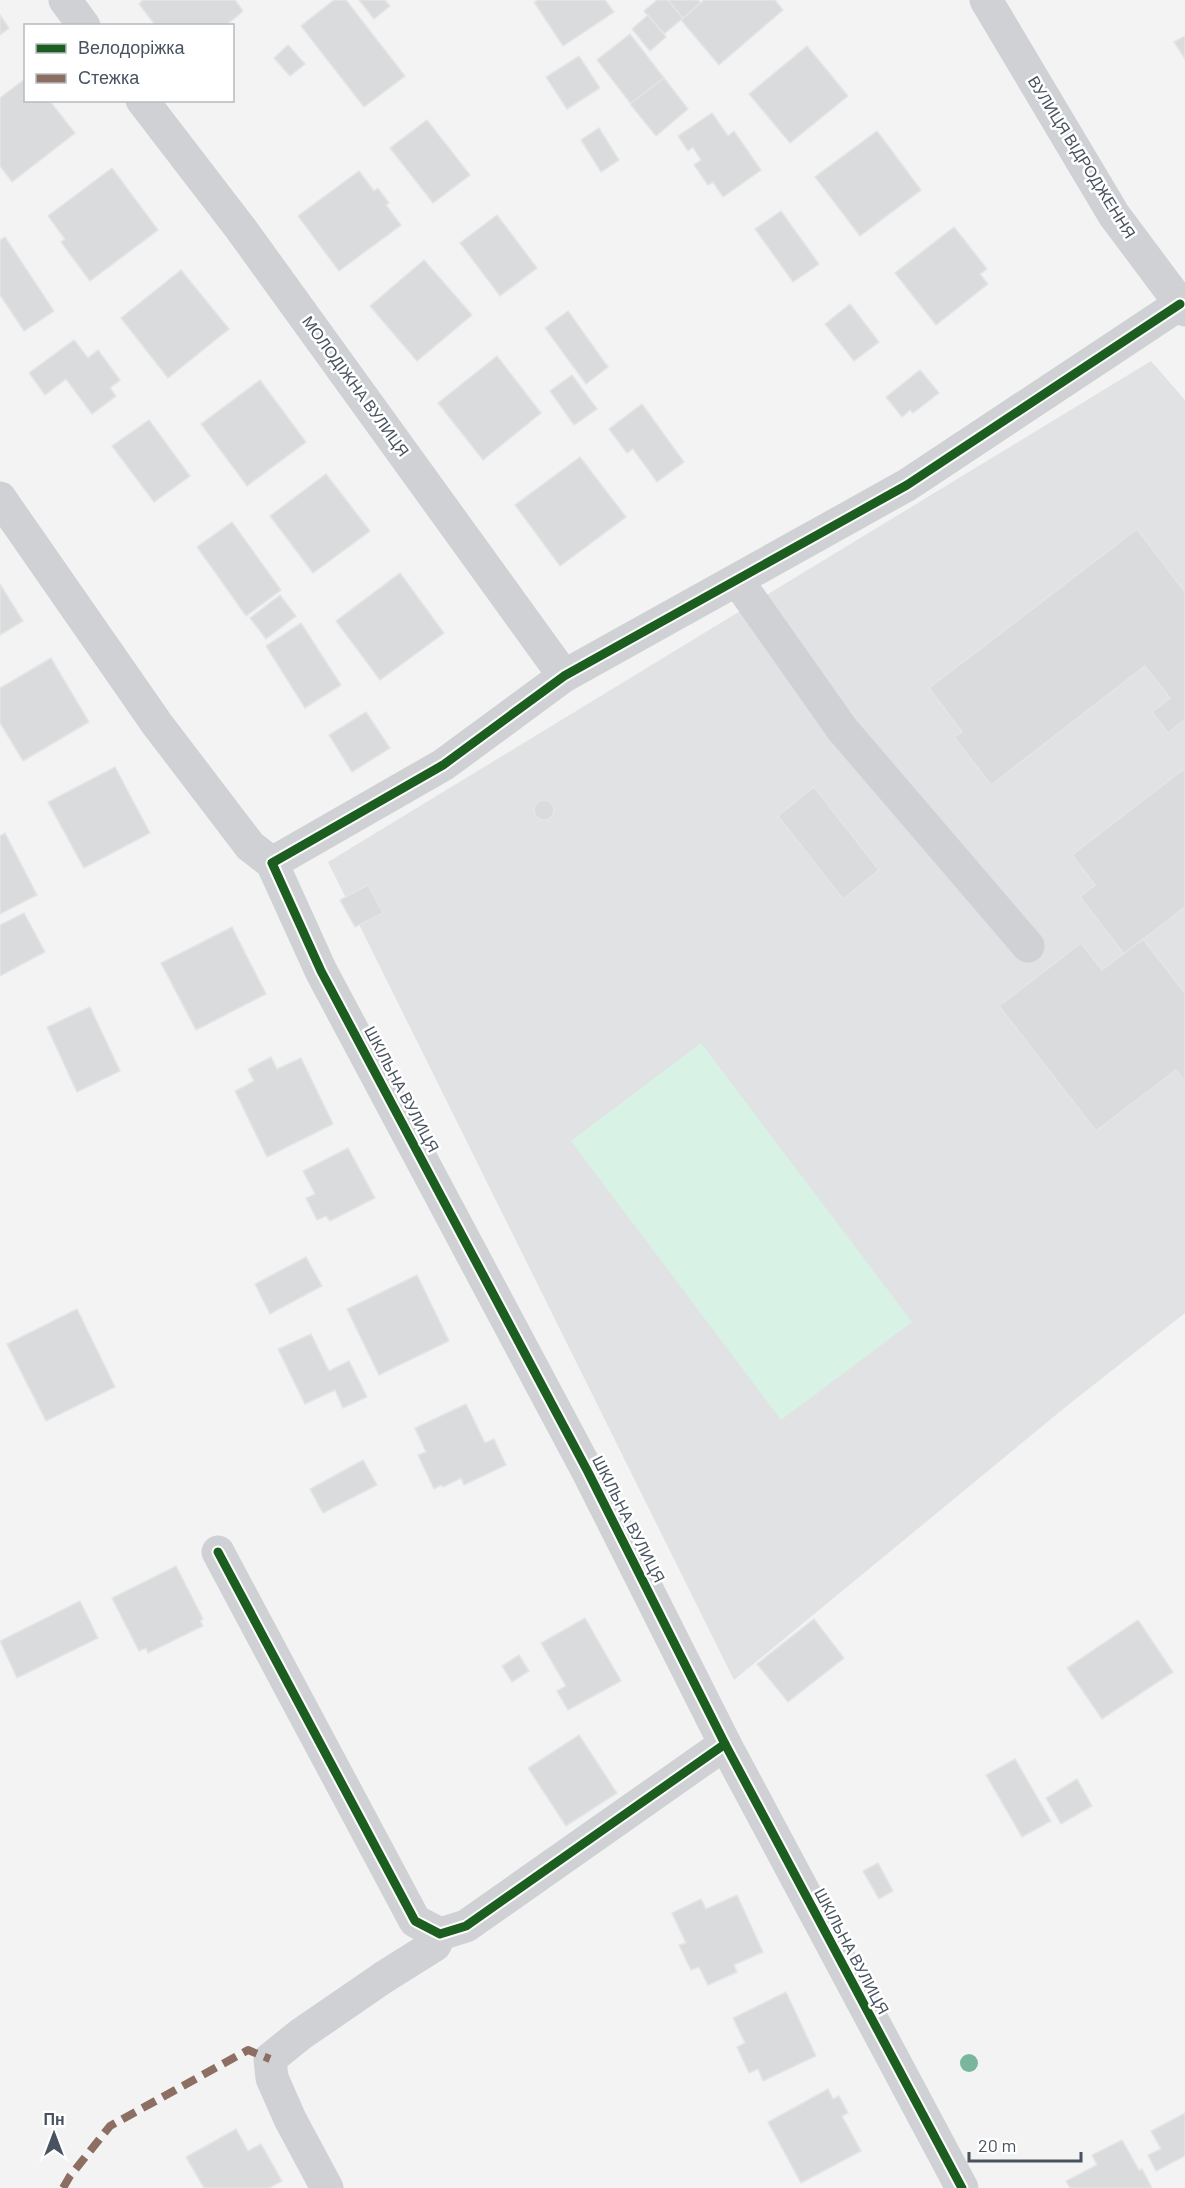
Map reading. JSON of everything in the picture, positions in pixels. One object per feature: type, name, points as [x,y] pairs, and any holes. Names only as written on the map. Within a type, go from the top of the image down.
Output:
[{"type":"street","points":[[65,0],[83,24]]},
{"type":"street","name":"ВУЛИЦЯ ВІДРОДЖЕННЯ","points":[[986,0],[1114,215],[1182,307]]},
{"type":"street","name":"МОЛОДІЖНА ВУЛИЦЯ","points":[[144,102],[242,229],[564,676]]},
{"type":"street","points":[[0,498],[157,723],[250,846],[272,863],[444,765],[564,676],[907,485],[1182,307]]},
{"type":"street","points":[[736,580],[842,729],[1028,946]]},
{"type":"street","name":"ШКІЛЬНА ВУЛИЦЯ","points":[[272,863],[321,971],[588,1472],[725,1744],[962,2188]]},
{"type":"street","points":[[218,1552],[415,1922],[440,1934],[466,1926],[725,1744]]},
{"type":"street","points":[[327,2188],[290,2119],[272,2078],[270,2059],[301,2034],[435,1945],[440,1934]]},
{"type":"shaded area","points":[[1151,361],[1185,400],[1185,1313],[1068,1405],[734,1680],[328,862]]},
{"type":"green space","points":[[701,1043],[912,1322],[781,1420],[571,1141]]},
{"type":"building","points":[[143,0],[235,0],[243,11],[227,24],[154,24],[139,4]]},
{"type":"building","points":[[334,0],[346,0],[405,76],[364,107],[301,26]]},
{"type":"building","points":[[359,0],[385,0],[390,6],[374,19]]},
{"type":"building","points":[[538,0],[605,0],[614,12],[563,46],[534,2]]},
{"type":"building","points":[[657,0],[668,0],[683,18],[664,34],[644,11]]},
{"type":"building","points":[[668,0],[698,0],[701,3],[683,18]]},
{"type":"building","points":[[704,0],[775,0],[783,10],[719,65],[681,20]]},
{"type":"building","points":[[0,15],[9,28],[0,35]]},
{"type":"building","points":[[648,15],[666,37],[650,51],[632,29]]},
{"type":"building","points":[[630,34],[664,78],[631,104],[597,60]]},
{"type":"building","points":[[1185,36],[1185,59],[1174,42]]},
{"type":"building","points":[[288,45],[305,64],[290,76],[274,58]]},
{"type":"building","points":[[807,46],[848,96],[790,143],[749,94]]},
{"type":"building","points":[[579,56],[600,88],[567,109],[546,77]]},
{"type":"building","points":[[664,78],[688,109],[656,136],[630,104]]},
{"type":"building","points":[[24,80],[24,102],[51,102],[75,133],[12,182],[0,166],[0,98]]},
{"type":"building","points":[[712,113],[728,136],[734,131],[761,170],[723,197],[713,182],[708,185],[694,165],[701,160],[693,147],[688,151],[678,136]]},
{"type":"building","points":[[427,120],[470,175],[433,203],[390,148]]},
{"type":"building","points":[[599,128],[619,160],[601,172],[581,140]]},
{"type":"building","points":[[877,131],[921,190],[860,236],[815,177]]},
{"type":"building","points":[[112,168],[158,230],[90,281],[61,242],[65,239],[48,216]]},
{"type":"building","points":[[359,171],[374,191],[378,188],[389,203],[386,205],[401,225],[339,271],[298,216]]},
{"type":"building","points":[[781,211],[819,264],[793,282],[755,229]]},
{"type":"building","points":[[497,215],[537,268],[500,296],[460,243]]},
{"type":"building","points":[[954,227],[987,269],[980,274],[988,284],[936,325],[895,273]]},
{"type":"building","points":[[5,237],[54,311],[24,331],[0,295],[0,240]]},
{"type":"building","points":[[424,260],[472,315],[417,361],[370,306]]},
{"type":"building","points":[[181,270],[229,329],[168,378],[121,318]]},
{"type":"building","points":[[850,304],[879,342],[854,361],[825,324]]},
{"type":"building","points":[[568,311],[608,367],[586,384],[545,328]]},
{"type":"building","points":[[74,340],[88,358],[98,350],[120,380],[110,388],[116,396],[92,414],[66,379],[45,395],[29,373]]},
{"type":"building","points":[[497,356],[541,413],[483,460],[438,403]]},
{"type":"building","points":[[920,370],[939,393],[913,413],[910,410],[902,417],[886,397]]},
{"type":"building","points":[[572,375],[597,409],[574,425],[550,391]]},
{"type":"building","points":[[260,380],[306,442],[247,486],[201,424]]},
{"type":"building","points":[[642,404],[684,462],[657,482],[633,449],[627,453],[609,429]]},
{"type":"building","points":[[149,420],[190,476],[154,502],[112,446]]},
{"type":"building","points":[[580,457],[626,517],[560,566],[515,505]]},
{"type":"building","points":[[326,474],[370,531],[313,573],[270,516]]},
{"type":"building","points":[[232,522],[281,590],[246,616],[197,547]]},
{"type":"building","points":[[1137,529],[1185,592],[1185,723],[1183,721],[1168,733],[1152,712],[1170,698],[1145,666],[991,785],[954,737],[962,732],[929,688]]},
{"type":"building","points":[[400,573],[444,633],[380,680],[336,621]]},
{"type":"building","points":[[0,584],[23,621],[0,635]]},
{"type":"building","points":[[280,595],[296,616],[266,639],[250,618]]},
{"type":"building","points":[[301,623],[341,685],[305,708],[266,646]]},
{"type":"building","points":[[51,658],[89,722],[23,761],[0,723],[0,688]]},
{"type":"building","points":[[366,712],[390,748],[352,772],[329,735]]},
{"type":"building","points":[[115,767],[150,833],[84,868],[48,802]]},
{"type":"building","points":[[1185,768],[1185,907],[1124,954],[1080,897],[1095,885],[1072,855]]},
{"type":"building","points":[[814,787],[879,870],[843,899],[778,816]]},
{"type":"building","points":[[544,800],[551,803],[554,810],[551,817],[544,820],[537,817],[534,810],[537,803]]},
{"type":"building","points":[[5,833],[37,895],[0,914],[0,836]]},
{"type":"building","points":[[368,885],[383,913],[355,927],[340,900]]},
{"type":"building","points":[[24,913],[45,952],[0,976],[0,925]]},
{"type":"building","points":[[232,927],[266,994],[196,1030],[161,963]]},
{"type":"building","points":[[1143,939],[1185,993],[1185,1082],[1176,1070],[1096,1131],[999,1006],[1081,943],[1102,970]]},
{"type":"building","points":[[90,1007],[120,1071],[77,1092],[47,1027]]},
{"type":"building","points":[[271,1057],[277,1069],[301,1058],[333,1124],[267,1157],[235,1091],[254,1081],[248,1069]]},
{"type":"building","points":[[348,1148],[375,1198],[330,1221],[326,1216],[317,1220],[306,1198],[315,1194],[303,1171]]},
{"type":"building","points":[[306,1257],[322,1286],[270,1314],[255,1284]]},
{"type":"building","points":[[417,1275],[449,1341],[379,1375],[347,1309]]},
{"type":"building","points":[[77,1309],[115,1387],[46,1421],[7,1344]]},
{"type":"building","points":[[311,1334],[329,1371],[349,1361],[367,1397],[343,1408],[335,1390],[305,1404],[278,1349]]},
{"type":"building","points":[[466,1404],[485,1443],[494,1439],[506,1465],[464,1485],[461,1478],[434,1489],[418,1455],[426,1452],[415,1428]]},
{"type":"building","points":[[363,1460],[377,1485],[323,1513],[310,1489]]},
{"type":"building","points":[[176,1566],[203,1619],[200,1621],[203,1626],[148,1653],[146,1648],[139,1651],[112,1598]]},
{"type":"building","points":[[80,1601],[98,1638],[17,1678],[0,1641]]},
{"type":"building","points":[[585,1618],[621,1681],[568,1710],[557,1691],[566,1686],[541,1643]]},
{"type":"building","points":[[814,1619],[844,1658],[788,1702],[757,1664]]},
{"type":"building","points":[[1138,1620],[1173,1672],[1102,1719],[1067,1668]]},
{"type":"building","points":[[519,1655],[529,1671],[512,1682],[502,1666]]},
{"type":"building","points":[[579,1735],[617,1793],[566,1826],[528,1768]]},
{"type":"building","points":[[1015,1759],[1051,1821],[1022,1837],[986,1775]]},
{"type":"building","points":[[1077,1779],[1092,1806],[1061,1824],[1046,1798]]},
{"type":"building","points":[[878,1863],[893,1891],[879,1899],[863,1871]]},
{"type":"building","points":[[737,1895],[763,1952],[734,1965],[737,1972],[708,1985],[699,1967],[691,1970],[679,1945],[686,1943],[672,1913],[701,1899],[706,1909]]},
{"type":"building","points":[[786,1992],[816,2056],[763,2081],[758,2069],[749,2073],[737,2047],[745,2043],[733,2018]]},
{"type":"building","points":[[828,2089],[833,2099],[839,2096],[848,2113],[842,2116],[861,2151],[801,2183],[768,2122]]},
{"type":"building","points":[[1185,2113],[1185,2156],[1156,2171],[1148,2155],[1161,2149],[1151,2131]]},
{"type":"building","points":[[236,2129],[248,2151],[261,2144],[282,2181],[269,2188],[204,2188],[186,2157]]},
{"type":"building","points":[[1122,2140],[1152,2188],[1070,2188],[1066,2181],[1097,2165],[1092,2155]]},
{"type":"marked path","points":[[63,2188],[110,2126],[248,2050],[270,2059]]},
{"type":"cycle path","points":[[962,2188],[725,1744],[588,1472],[321,971],[272,863],[443,765],[564,676],[907,485],[1180,304]]},
{"type":"cycle path","points":[[218,1552],[415,1921],[440,1934],[466,1926],[725,1744]]}]
